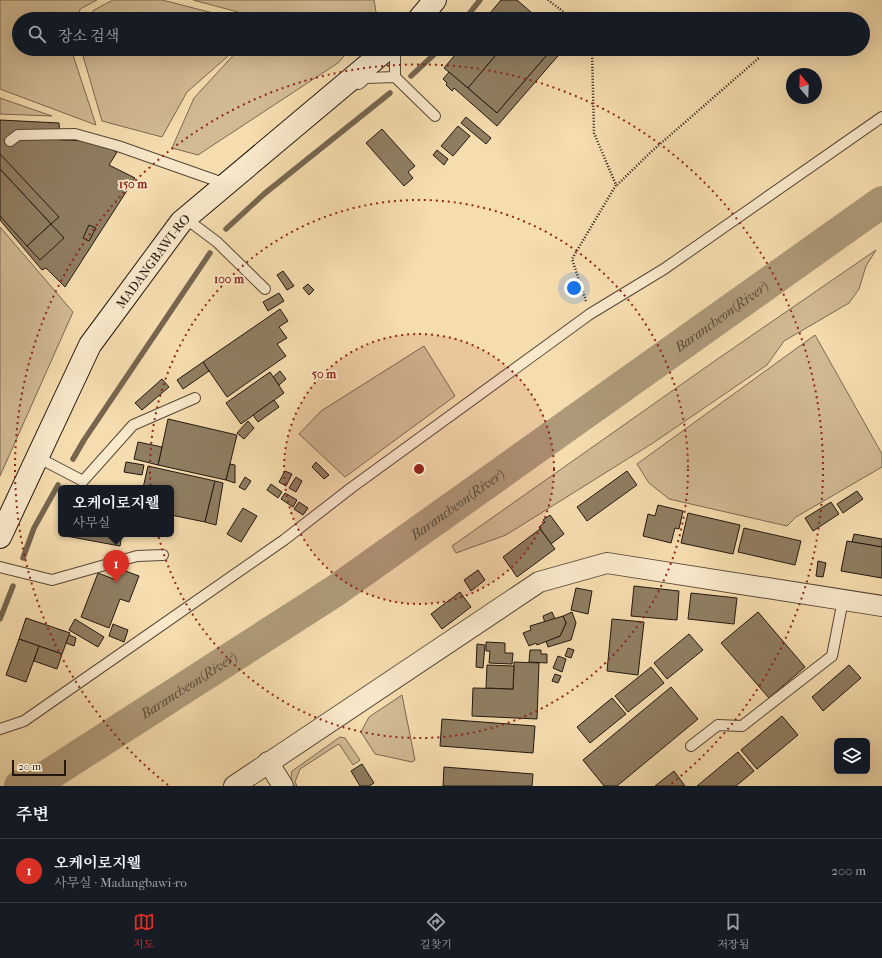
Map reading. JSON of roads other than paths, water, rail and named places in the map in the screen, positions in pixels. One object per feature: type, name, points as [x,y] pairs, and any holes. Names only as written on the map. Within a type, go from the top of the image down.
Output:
[{"type":"main road","points":[[425,12],[436,0]]},
{"type":"main road","name":"MADANGBAWI-RO","points":[[0,536],[90,345],[185,218],[379,56]]},
{"type":"street","points":[[234,786],[538,582],[607,562],[882,606]]},
{"type":"street","points":[[268,762],[283,786]]},
{"type":"lane","points":[[431,12],[436,0]]},
{"type":"lane","points":[[395,56],[395,77],[435,116]]},
{"type":"lane","points":[[314,110],[337,102],[366,78],[395,77]]},
{"type":"lane","points":[[0,729],[24,721],[284,540],[351,488],[590,314],[664,269],[882,117]]},
{"type":"lane","points":[[10,141],[18,135],[75,134],[118,146],[226,184]]},
{"type":"lane","points":[[185,218],[217,242],[265,289]]},
{"type":"lane","points":[[37,457],[83,482],[133,425],[195,398]]},
{"type":"lane","points":[[0,567],[52,580],[137,556],[162,555]]},
{"type":"lane","points":[[691,746],[718,726],[742,726],[832,656],[843,600]]},
{"type":"waterway","points":[[471,12],[480,0]]},
{"type":"waterway","points":[[411,76],[432,56]]},
{"type":"waterway","points":[[226,229],[264,194],[390,93]]},
{"type":"waterway","name":"Barancheon(River)","points":[[20,786],[47,776],[335,591],[882,202]]},
{"type":"waterway","points":[[73,459],[84,440],[210,253]]},
{"type":"waterway","points":[[23,558],[34,528],[58,485]]},
{"type":"waterway","points":[[0,619],[13,586]]},
{"type":"place","name":"오케이로지웰","points":[[116,583]]}]
